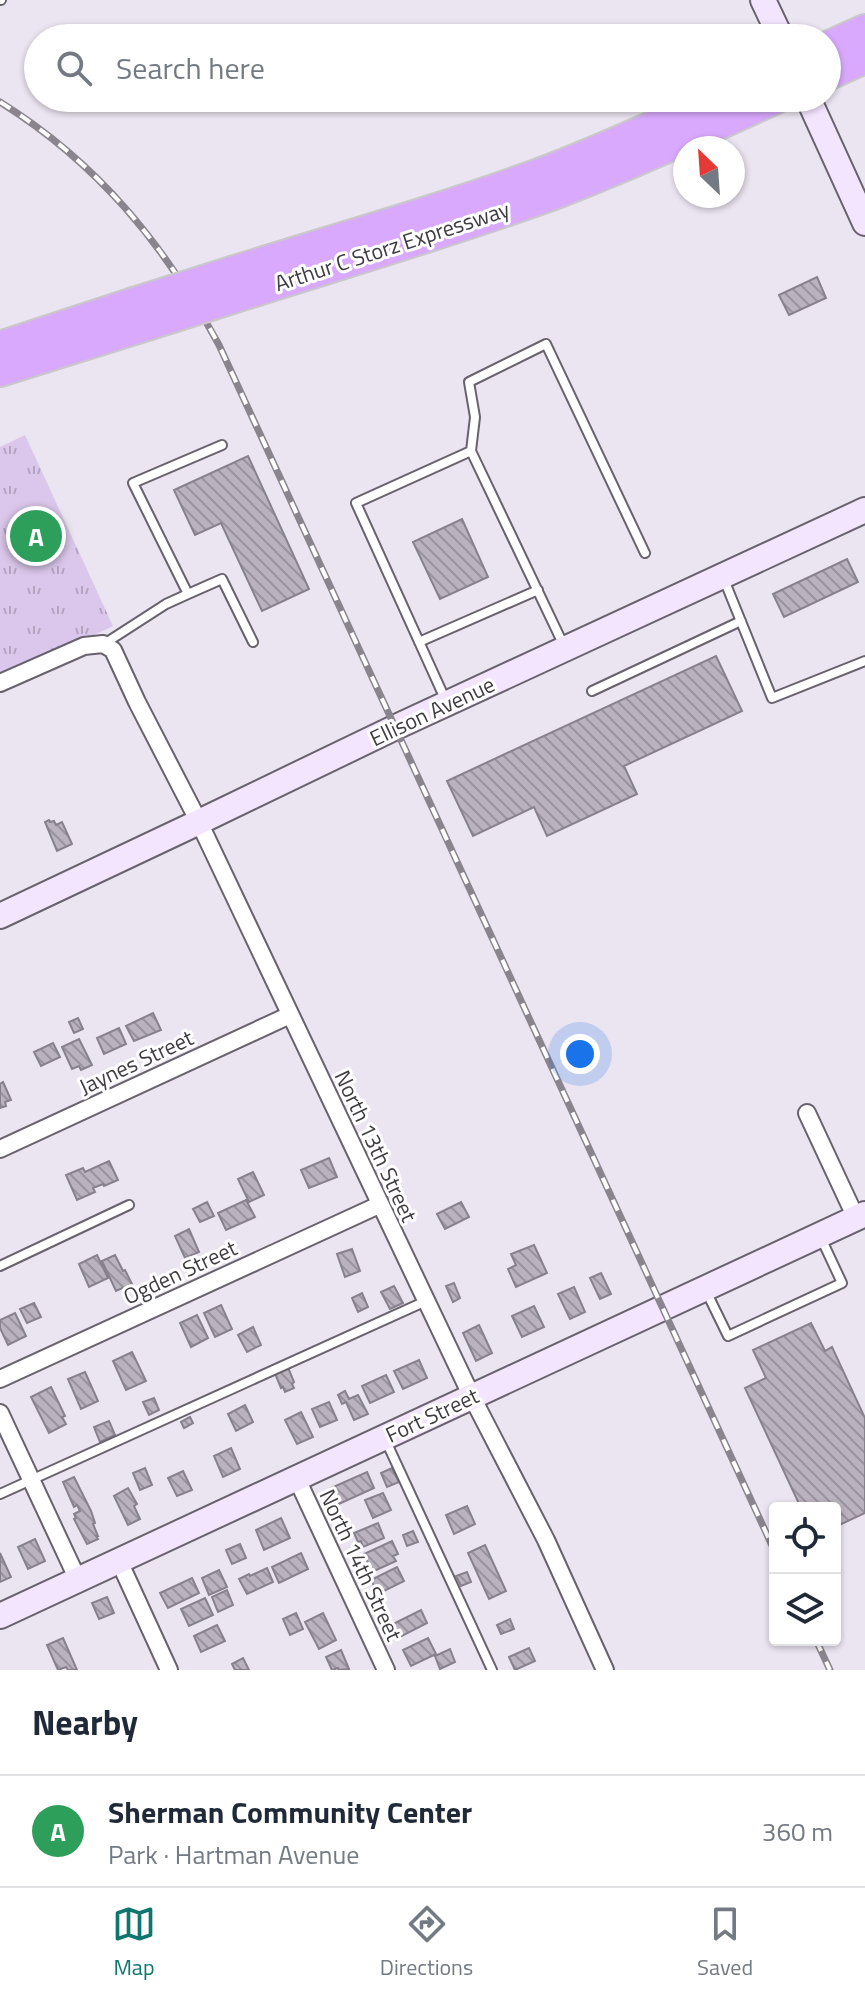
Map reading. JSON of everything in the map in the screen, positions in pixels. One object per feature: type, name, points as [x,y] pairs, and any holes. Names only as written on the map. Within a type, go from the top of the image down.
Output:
[{"type":"highway","points":[[841,41],[865,30]]},
{"type":"highway","points":[[841,69],[865,58]]},
{"type":"highway","name":"Arthur C Storz Expressway","points":[[0,347],[140,314],[241,282],[541,173],[684,112]]},
{"type":"highway","name":"Arthur C Storz Expressway","points":[[241,282],[455,227],[632,162],[744,112]]},
{"type":"highway","name":"Arthur C Storz Expressway","points":[[0,371],[140,314]]},
{"type":"street","points":[[763,0],[774,24]]},
{"type":"street","points":[[814,112],[865,223]]},
{"type":"street","name":"Ellison Avenue","points":[[0,916],[447,703],[865,510]]},
{"type":"street","points":[[0,683],[84,646],[103,644]]},
{"type":"street","name":"North 13th Street","points":[[103,644],[113,650],[199,822],[379,1205],[472,1397],[546,1540],[605,1670]]},
{"type":"street","name":"Jaynes Street","points":[[0,1149],[290,1015]]},
{"type":"street","points":[[807,1113],[860,1216]]},
{"type":"street","name":"Ogden Street","points":[[0,1379],[379,1205]]},
{"type":"street","name":"Fort Street","points":[[0,1616],[860,1216]]},
{"type":"street","points":[[0,1413],[78,1580]]},
{"type":"street","name":"North 14th Street","points":[[297,1479],[386,1670]]},
{"type":"street","points":[[119,1561],[169,1670]]},
{"type":"lane","points":[[566,648],[471,451],[475,417],[469,382],[546,344],[645,553]]},
{"type":"lane","points":[[188,594],[133,483],[222,445]]},
{"type":"lane","points":[[447,703],[356,503],[471,451]]},
{"type":"lane","points":[[723,576],[772,698],[865,661]]},
{"type":"lane","points":[[103,644],[166,604],[222,579],[253,642]]},
{"type":"lane","points":[[419,642],[538,590]]},
{"type":"lane","points":[[592,691],[741,621]]},
{"type":"lane","points":[[0,1266],[129,1205]]},
{"type":"lane","points":[[705,1289],[728,1336],[814,1297],[842,1283],[819,1235]]},
{"type":"lane","points":[[0,1494],[427,1301]]},
{"type":"lane","points":[[384,1437],[492,1670]]},
{"type":"green space","points":[[25,435],[113,626],[0,679],[0,447]]},
{"type":"building","points":[[817,277],[826,298],[789,315],[779,295]]},
{"type":"building","points":[[248,456],[309,589],[262,611],[221,523],[195,535],[174,490]]},
{"type":"building","points":[[462,519],[488,577],[440,599],[413,542]]},
{"type":"building","points":[[847,559],[858,582],[784,617],[773,594]]},
{"type":"building","points":[[716,656],[742,711],[624,766],[637,794],[547,836],[534,807],[473,836],[447,781]]},
{"type":"building","points":[[49,820],[56,825],[62,822],[72,844],[57,851],[45,822]]},
{"type":"building","points":[[153,1013],[161,1030],[134,1041],[126,1026]]},
{"type":"building","points":[[78,1018],[83,1029],[74,1033],[69,1022]]},
{"type":"building","points":[[119,1028],[126,1044],[104,1054],[97,1038]]},
{"type":"building","points":[[79,1039],[92,1065],[81,1070],[79,1066],[72,1069],[62,1047]]},
{"type":"building","points":[[53,1043],[60,1057],[41,1066],[34,1052]]},
{"type":"building","points":[[3,1082],[11,1100],[0,1108],[0,1084]]},
{"type":"building","points":[[329,1158],[337,1177],[309,1188],[301,1170]]},
{"type":"building","points":[[109,1161],[118,1180],[93,1188],[95,1192],[77,1200],[66,1175],[83,1168],[85,1172]]},
{"type":"building","points":[[253,1172],[264,1195],[249,1202],[238,1179]]},
{"type":"building","points":[[246,1200],[255,1217],[226,1230],[218,1213]]},
{"type":"building","points":[[207,1202],[214,1216],[200,1222],[193,1209]]},
{"type":"building","points":[[461,1202],[469,1217],[445,1229],[437,1214]]},
{"type":"building","points":[[189,1229],[199,1252],[185,1258],[175,1236]]},
{"type":"building","points":[[534,1245],[547,1273],[516,1287],[508,1269],[516,1265],[511,1254]]},
{"type":"building","points":[[352,1249],[360,1271],[345,1277],[337,1254]]},
{"type":"building","points":[[97,1255],[108,1278],[89,1287],[79,1264]]},
{"type":"building","points":[[115,1255],[132,1284],[116,1291],[102,1261]]},
{"type":"building","points":[[601,1273],[611,1294],[600,1299],[590,1278]]},
{"type":"building","points":[[454,1283],[460,1298],[453,1302],[446,1286]]},
{"type":"building","points":[[394,1286],[403,1303],[390,1309],[381,1292]]},
{"type":"building","points":[[574,1287],[585,1312],[570,1319],[558,1294]]},
{"type":"building","points":[[362,1293],[368,1307],[358,1312],[352,1298]]},
{"type":"building","points":[[34,1303],[41,1317],[27,1323],[20,1309]]},
{"type":"building","points":[[221,1305],[232,1329],[215,1337],[204,1313]]},
{"type":"building","points":[[534,1306],[544,1327],[522,1337],[512,1316]]},
{"type":"building","points":[[15,1313],[26,1336],[8,1345],[0,1328],[0,1320]]},
{"type":"building","points":[[197,1315],[208,1338],[191,1347],[180,1323]]},
{"type":"building","points":[[811,1323],[825,1351],[832,1347],[865,1418],[865,1513],[841,1524],[841,1502],[798,1502],[745,1388],[766,1378],[753,1350]]},
{"type":"building","points":[[479,1325],[492,1353],[476,1361],[463,1333]]},
{"type":"building","points":[[253,1327],[261,1345],[247,1352],[238,1335]]},
{"type":"building","points":[[132,1352],[146,1381],[126,1390],[113,1361]]},
{"type":"building","points":[[419,1360],[427,1378],[403,1389],[394,1371]]},
{"type":"building","points":[[287,1365],[294,1388],[285,1392],[274,1371]]},
{"type":"building","points":[[85,1372],[98,1401],[81,1409],[68,1379]]},
{"type":"building","points":[[386,1375],[394,1392],[370,1403],[362,1386]]},
{"type":"building","points":[[51,1387],[66,1424],[49,1433],[31,1397]]},
{"type":"building","points":[[345,1391],[349,1399],[358,1395],[368,1414],[354,1420],[346,1402],[342,1404],[338,1395]]},
{"type":"building","points":[[154,1398],[159,1410],[149,1415],[143,1402]]},
{"type":"building","points":[[329,1402],[337,1420],[320,1427],[312,1409]]},
{"type":"building","points":[[245,1405],[253,1422],[236,1431],[228,1414]]},
{"type":"building","points":[[301,1412],[313,1437],[297,1444],[285,1420]]},
{"type":"building","points":[[190,1417],[193,1423],[184,1428],[181,1422]]},
{"type":"building","points":[[109,1421],[115,1435],[100,1442],[94,1427]]},
{"type":"building","points":[[231,1448],[240,1469],[223,1477],[214,1456]]},
{"type":"building","points":[[145,1468],[152,1485],[140,1490],[133,1473]]},
{"type":"building","points":[[392,1468],[399,1482],[387,1487],[381,1473]]},
{"type":"building","points":[[183,1471],[192,1490],[177,1496],[168,1478]]},
{"type":"building","points":[[367,1472],[374,1488],[339,1504],[331,1488]]},
{"type":"building","points":[[74,1477],[91,1511],[98,1536],[98,1539],[87,1544],[74,1519],[74,1514],[80,1511],[77,1505],[74,1507],[63,1482]]},
{"type":"building","points":[[128,1488],[137,1504],[134,1506],[140,1519],[128,1525],[114,1496]]},
{"type":"building","points":[[383,1493],[391,1510],[373,1518],[365,1500]]},
{"type":"building","points":[[467,1506],[475,1524],[454,1534],[446,1515]]},
{"type":"building","points":[[281,1518],[290,1538],[264,1550],[256,1530]]},
{"type":"building","points":[[378,1523],[384,1538],[363,1547],[354,1533]]},
{"type":"building","points":[[413,1531],[418,1542],[407,1546],[403,1535]]},
{"type":"building","points":[[35,1539],[45,1561],[28,1569],[18,1547]]},
{"type":"building","points":[[392,1541],[398,1554],[393,1556],[396,1561],[372,1572],[364,1554]]},
{"type":"building","points":[[240,1544],[246,1558],[232,1564],[226,1550]]},
{"type":"building","points":[[485,1545],[506,1591],[489,1599],[468,1553]]},
{"type":"building","points":[[0,1553],[11,1577],[0,1582]]},
{"type":"building","points":[[301,1553],[308,1569],[279,1583],[272,1567]]},
{"type":"building","points":[[397,1567],[404,1581],[378,1594],[371,1580]]},
{"type":"building","points":[[267,1568],[273,1582],[247,1594],[239,1579]]},
{"type":"building","points":[[219,1570],[227,1587],[209,1595],[202,1578]]},
{"type":"building","points":[[467,1572],[471,1582],[461,1586],[456,1576]]},
{"type":"building","points":[[192,1578],[199,1593],[168,1608],[160,1593]]},
{"type":"building","points":[[227,1590],[233,1605],[218,1612],[212,1597]]},
{"type":"building","points":[[107,1597],[114,1613],[99,1619],[92,1603]]},
{"type":"building","points":[[205,1598],[213,1615],[189,1626],[181,1609]]},
{"type":"building","points":[[421,1610],[427,1623],[398,1638],[391,1625]]},
{"type":"building","points":[[296,1613],[303,1629],[290,1635],[283,1619]]},
{"type":"building","points":[[323,1613],[336,1640],[319,1649],[305,1622]]},
{"type":"building","points":[[510,1619],[514,1629],[501,1634],[497,1625]]},
{"type":"building","points":[[217,1625],[225,1641],[201,1652],[194,1636]]},
{"type":"building","points":[[63,1638],[77,1670],[66,1667],[58,1670],[47,1645]]},
{"type":"building","points":[[428,1638],[436,1654],[411,1666],[403,1650]]},
{"type":"building","points":[[529,1648],[535,1661],[515,1670],[509,1657]]},
{"type":"building","points":[[450,1649],[455,1662],[440,1669],[435,1656]]},
{"type":"building","points":[[341,1650],[349,1669],[332,1670],[326,1657]]},
{"type":"building","points":[[243,1658],[249,1670],[235,1670],[232,1664]]},
{"type":"railway","points":[[0,102],[68,152],[126,208],[175,273],[219,345],[769,1539]]},
{"type":"railway","points":[[819,1646],[830,1670]]},
{"type":"place","name":"Sherman Community Center","points":[[36,536]]}]
